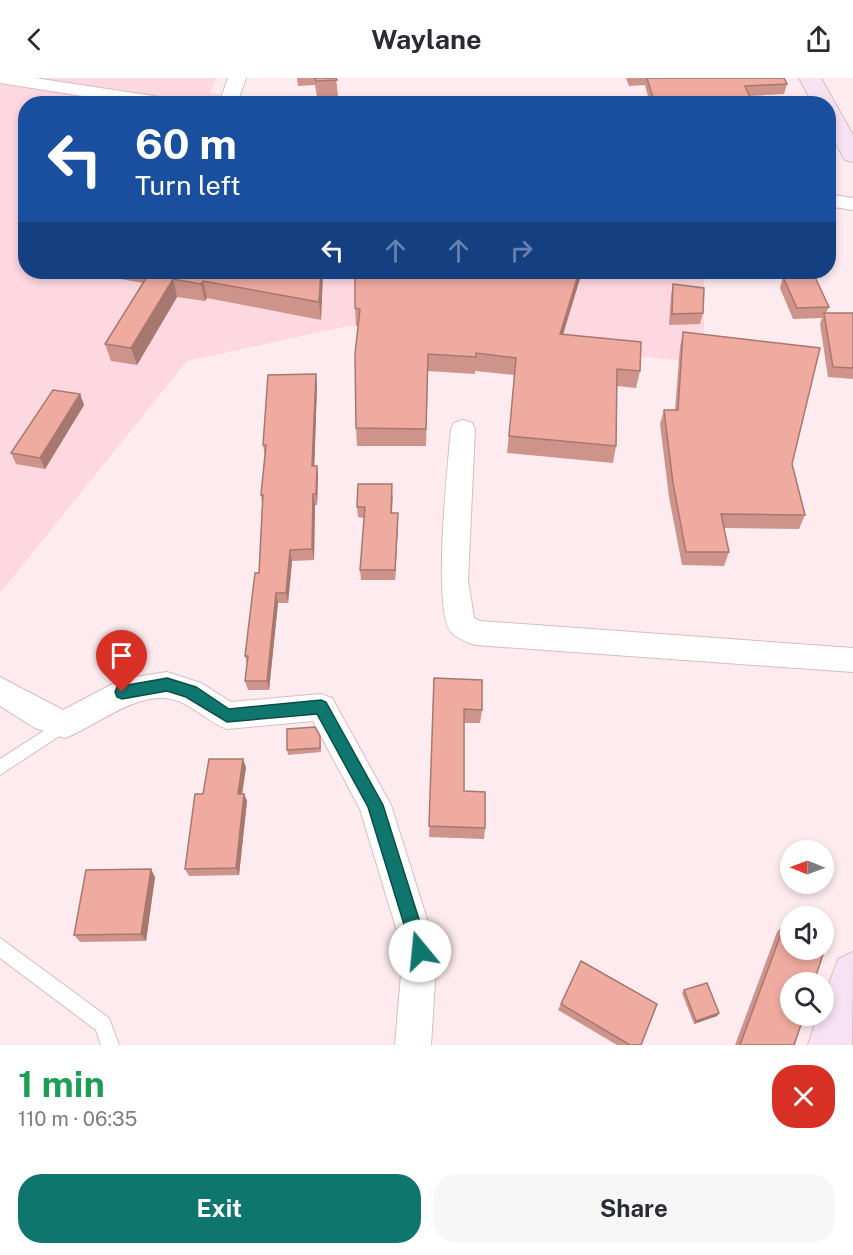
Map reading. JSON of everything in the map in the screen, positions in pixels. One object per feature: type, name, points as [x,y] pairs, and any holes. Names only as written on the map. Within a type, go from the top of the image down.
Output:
[{"type":"street","points":[[0,78],[120,96]]},
{"type":"street","points":[[231,96],[237,78]]},
{"type":"street","points":[[810,78],[820,96]]},
{"type":"street","points":[[836,124],[853,155]]},
{"type":"street","points":[[836,201],[853,204]]},
{"type":"street","points":[[463,429],[454,580],[461,624],[475,633],[853,660]]},
{"type":"street","points":[[0,690],[46,718],[64,724],[122,692],[167,685],[191,692],[227,716],[321,707],[375,805],[420,951],[413,1045]]},
{"type":"street","points":[[830,1045],[853,974]]},
{"type":"lane","points":[[0,768],[64,724]]},
{"type":"lane","points":[[0,947],[103,1024],[110,1045]]},
{"type":"shaded area","points":[[0,78],[216,78],[210,93],[232,96],[18,96],[18,279],[704,279],[704,363],[348,326],[187,361],[0,593]]},
{"type":"building","points":[[315,78],[336,78],[337,80],[316,81]]},
{"type":"building","points":[[647,78],[784,78],[787,84],[745,86],[749,96],[653,96]]},
{"type":"building","points":[[146,279],[173,279],[131,348],[105,344]]},
{"type":"building","points":[[173,279],[321,279],[319,302],[203,281],[201,284]]},
{"type":"building","points":[[355,279],[577,279],[560,334],[641,342],[640,371],[617,369],[616,446],[509,436],[516,358],[476,353],[476,357],[428,354],[426,429],[356,428],[355,354],[360,309],[355,308]]},
{"type":"building","points":[[784,279],[816,279],[829,307],[797,308]]},
{"type":"building","points":[[673,284],[704,288],[703,313],[672,314]]},
{"type":"building","points":[[824,313],[853,313],[853,368],[833,367]]},
{"type":"building","points":[[683,332],[820,348],[792,464],[805,515],[721,514],[729,552],[686,552],[673,483],[664,410],[678,410]]},
{"type":"building","points":[[316,374],[312,466],[317,466],[316,494],[313,494],[312,549],[290,550],[286,593],[276,593],[267,681],[245,681],[248,656],[245,656],[255,573],[259,573],[263,495],[261,495],[266,445],[263,445],[268,375]]},
{"type":"building","points":[[53,390],[80,394],[40,458],[11,453]]},
{"type":"building","points":[[358,484],[392,484],[391,513],[398,513],[395,570],[360,570],[365,507],[357,507]]},
{"type":"building","points":[[434,678],[482,680],[482,710],[464,709],[464,791],[485,792],[485,828],[429,826]]},
{"type":"building","points":[[315,727],[320,736],[320,748],[287,750],[287,729]]},
{"type":"building","points":[[209,759],[243,759],[238,794],[244,794],[236,868],[185,869],[195,794],[203,794]]},
{"type":"building","points":[[151,869],[141,934],[74,935],[86,870]]},
{"type":"building","points":[[780,937],[780,960],[821,960],[817,972],[780,972],[780,1026],[801,1026],[794,1045],[740,1045]]},
{"type":"building","points":[[581,961],[657,1004],[641,1045],[630,1045],[561,1004]]},
{"type":"building","points":[[707,983],[719,1013],[696,1021],[684,990]]},
{"type":"route","points":[[122,692],[167,685],[191,692],[227,716],[321,707],[375,805],[420,951]]}]
